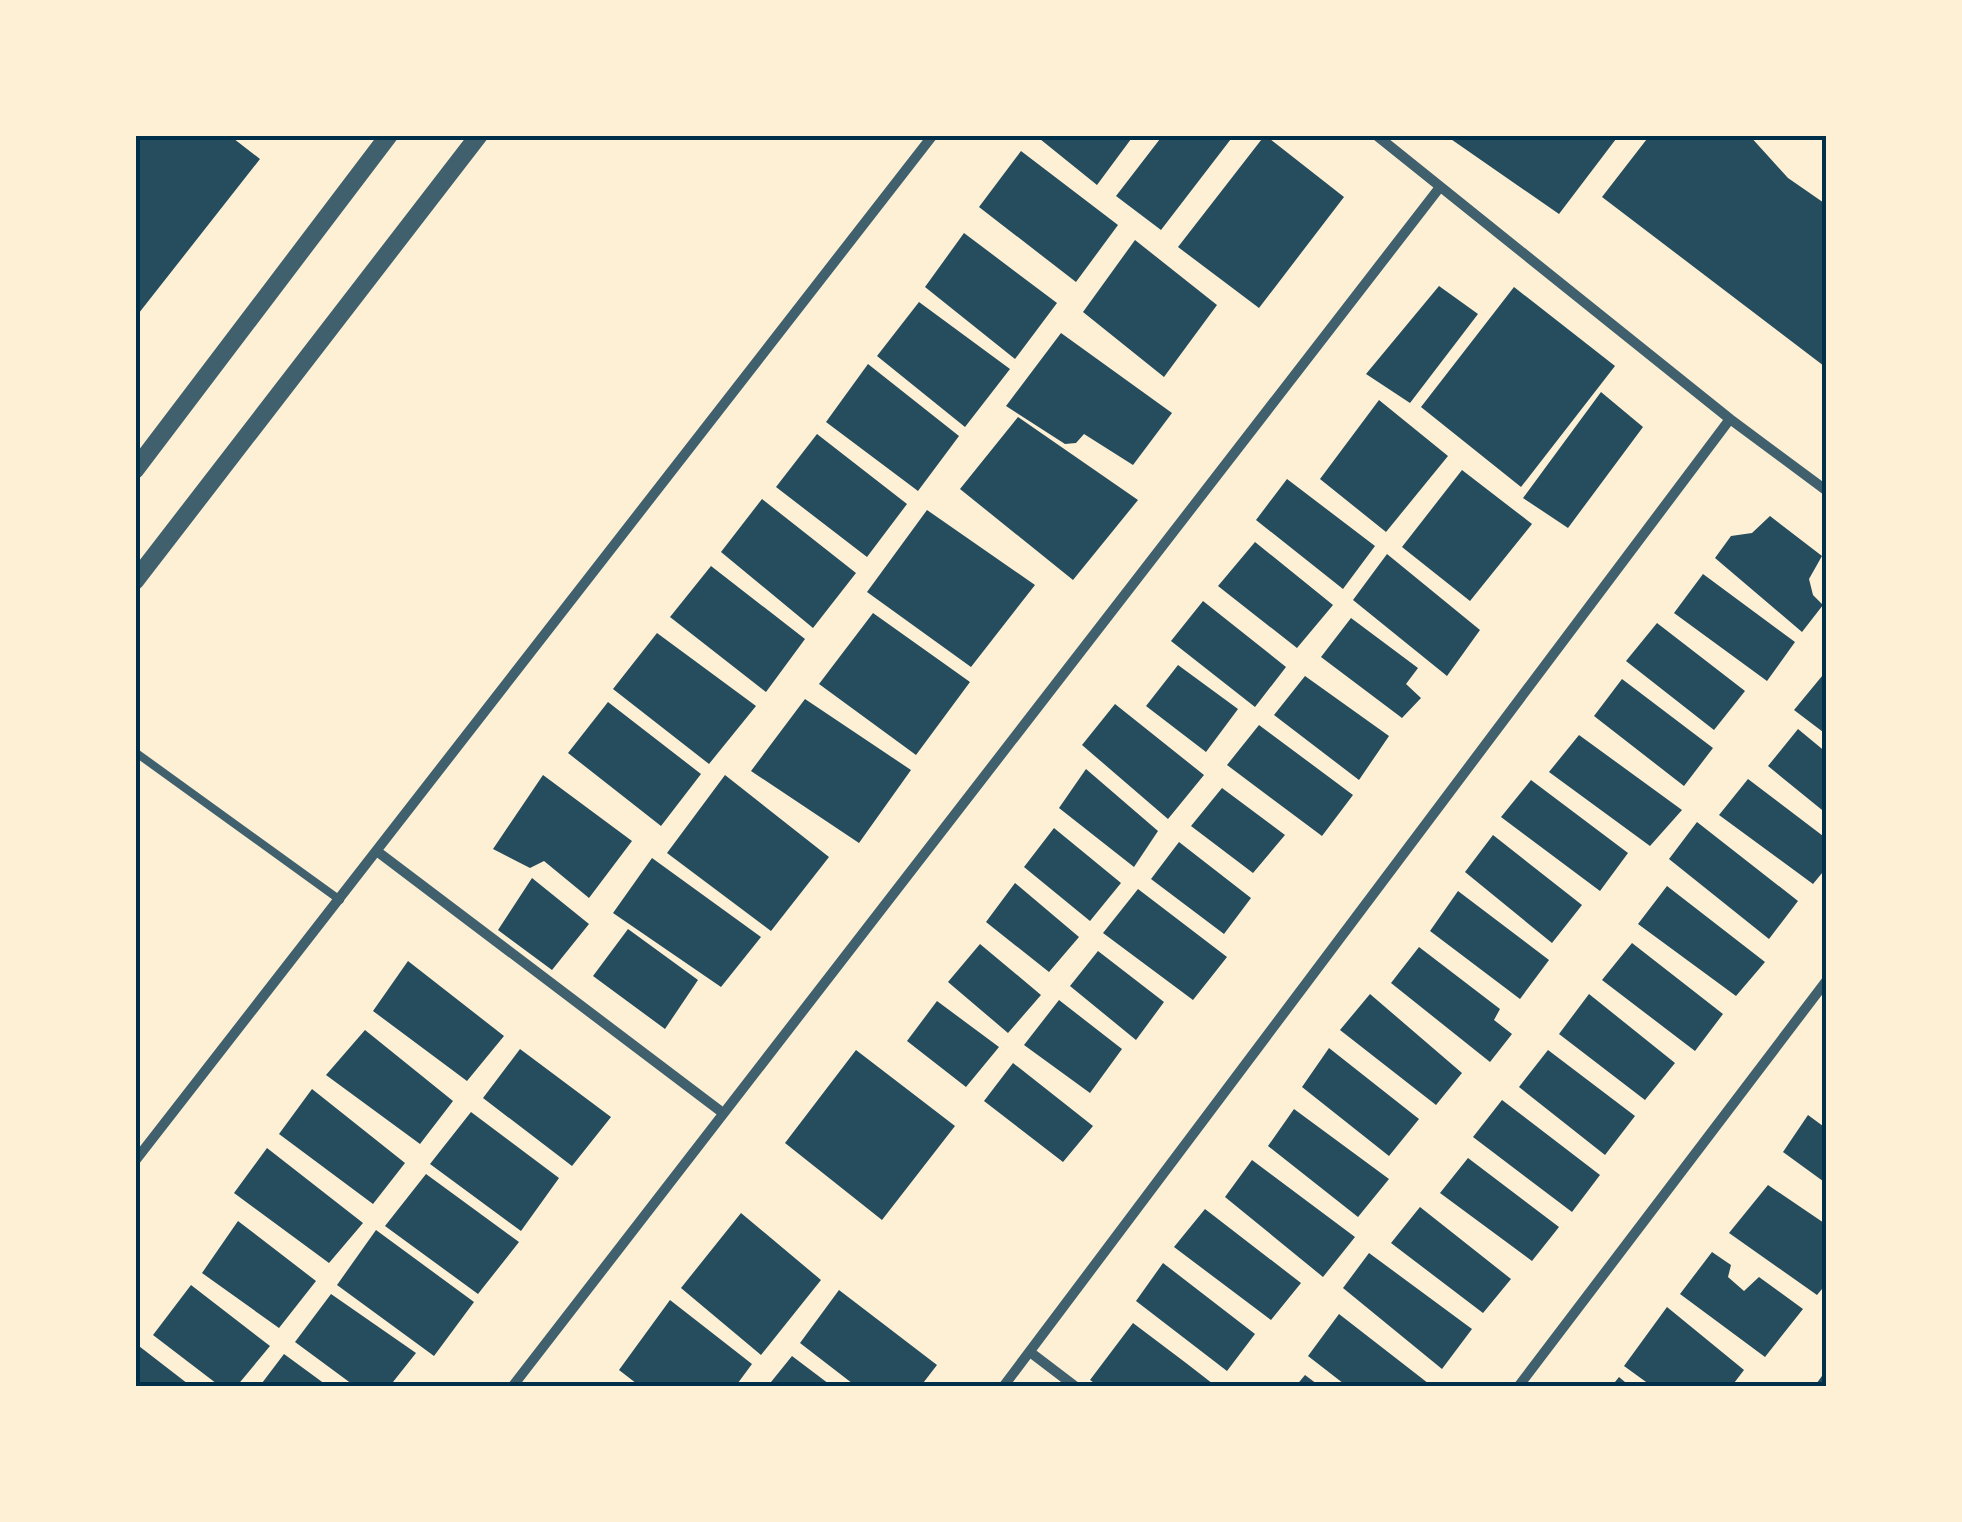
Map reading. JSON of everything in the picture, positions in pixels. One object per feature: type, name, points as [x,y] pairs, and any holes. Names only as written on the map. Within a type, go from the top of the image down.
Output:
[{"type":"street","points":[[135,470],[388,135]]},
{"type":"street","points":[[135,582],[479,135]]},
{"type":"street","points":[[135,1161],[934,135]]},
{"type":"street","points":[[1376,135],[1730,419],[1827,491]]},
{"type":"street","points":[[512,1387],[1440,187]]},
{"type":"street","points":[[1003,1387],[1730,419]]},
{"type":"street","points":[[378,852],[722,1113]]},
{"type":"street","points":[[1518,1387],[1827,980]]},
{"type":"street","points":[[1030,1352],[1076,1387]]},
{"type":"lane","points":[[135,752],[340,900]]},
{"type":"building","points":[[135,135],[229,135],[260,159],[135,318]]},
{"type":"building","points":[[1035,135],[1134,135],[1097,185]]},
{"type":"building","points":[[1163,135],[1234,135],[1161,230],[1116,196]]},
{"type":"building","points":[[1265,135],[1344,197],[1259,308],[1178,247]]},
{"type":"building","points":[[1445,135],[1619,135],[1559,214]]},
{"type":"building","points":[[1650,135],[1749,135],[1788,178],[1827,205],[1824,366],[1602,197]]},
{"type":"building","points":[[1021,151],[1118,225],[1076,282],[979,207]]},
{"type":"building","points":[[964,233],[1057,303],[1015,359],[925,287]]},
{"type":"building","points":[[1135,240],[1217,305],[1164,377],[1083,312]]},
{"type":"building","points":[[1439,286],[1478,314],[1410,403],[1366,374]]},
{"type":"building","points":[[1514,287],[1615,366],[1521,487],[1421,407]]},
{"type":"building","points":[[919,302],[1010,369],[965,427],[877,356]]},
{"type":"building","points":[[1061,333],[1172,413],[1133,465],[1084,434],[1076,443],[1065,444],[1006,406]]},
{"type":"building","points":[[868,364],[959,436],[918,491],[826,422]]},
{"type":"building","points":[[1601,392],[1643,427],[1568,528],[1523,498]]},
{"type":"building","points":[[1379,400],[1448,456],[1386,532],[1320,479]]},
{"type":"building","points":[[1018,417],[1138,500],[1073,580],[960,489]]},
{"type":"building","points":[[817,434],[907,504],[867,557],[776,487]]},
{"type":"building","points":[[1462,470],[1532,524],[1470,601],[1402,547]]},
{"type":"building","points":[[1287,479],[1375,546],[1343,589],[1256,520]]},
{"type":"building","points":[[762,499],[856,573],[813,628],[721,552]]},
{"type":"building","points":[[927,510],[1035,585],[971,667],[867,592]]},
{"type":"building","points":[[1770,516],[1822,556],[1809,579],[1813,595],[1823,605],[1802,632],[1715,558],[1731,536],[1752,533]]},
{"type":"building","points":[[1255,542],[1333,605],[1297,648],[1218,586]]},
{"type":"building","points":[[1387,554],[1480,630],[1447,676],[1353,600]]},
{"type":"building","points":[[711,566],[805,639],[766,692],[670,617]]},
{"type":"building","points":[[1703,574],[1795,642],[1767,681],[1674,613]]},
{"type":"building","points":[[1203,601],[1286,667],[1255,707],[1171,641]]},
{"type":"building","points":[[873,613],[970,682],[916,755],[819,684]]},
{"type":"building","points":[[1351,618],[1418,668],[1406,684],[1421,698],[1402,718],[1321,657]]},
{"type":"building","points":[[1657,623],[1745,691],[1714,730],[1626,661]]},
{"type":"building","points":[[657,633],[756,706],[709,764],[613,689]]},
{"type":"building","points":[[1178,665],[1238,709],[1206,752],[1146,706]]},
{"type":"building","points":[[1827,670],[1827,735],[1794,710]]},
{"type":"building","points":[[1305,676],[1389,736],[1359,780],[1274,715]]},
{"type":"building","points":[[1622,679],[1713,748],[1684,786],[1594,716]]},
{"type":"building","points":[[805,699],[911,770],[859,843],[751,771]]},
{"type":"building","points":[[608,702],[701,774],[661,826],[568,753]]},
{"type":"building","points":[[1115,704],[1204,775],[1168,819],[1082,745]]},
{"type":"building","points":[[1259,725],[1353,795],[1322,836],[1227,765]]},
{"type":"building","points":[[1798,729],[1827,753],[1827,814],[1768,766]]},
{"type":"building","points":[[1579,735],[1682,810],[1650,846],[1549,772]]},
{"type":"building","points":[[1086,769],[1158,831],[1134,867],[1059,808]]},
{"type":"building","points":[[543,775],[632,841],[589,898],[544,861],[530,868],[493,849]]},
{"type":"building","points":[[725,775],[829,857],[771,931],[667,853]]},
{"type":"building","points":[[1748,779],[1827,839],[1827,867],[1813,884],[1719,815]]},
{"type":"building","points":[[1531,780],[1628,853],[1600,891],[1501,817]]},
{"type":"building","points":[[1222,788],[1285,835],[1253,873],[1191,826]]},
{"type":"building","points":[[1697,822],[1798,901],[1769,939],[1669,859]]},
{"type":"building","points":[[1054,828],[1121,883],[1090,921],[1024,867]]},
{"type":"building","points":[[1493,835],[1582,905],[1552,943],[1465,872]]},
{"type":"building","points":[[1179,842],[1251,898],[1224,934],[1151,879]]},
{"type":"building","points":[[652,858],[761,937],[721,987],[613,913]]},
{"type":"building","points":[[532,878],[589,924],[552,970],[498,930]]},
{"type":"building","points":[[1015,883],[1079,937],[1049,972],[986,922]]},
{"type":"building","points":[[1667,886],[1765,962],[1736,996],[1638,924]]},
{"type":"building","points":[[1138,889],[1227,957],[1193,1000],[1103,933]]},
{"type":"building","points":[[1458,891],[1549,960],[1520,999],[1430,931]]},
{"type":"building","points":[[628,929],[698,980],[665,1029],[593,976]]},
{"type":"building","points":[[1632,943],[1723,1014],[1695,1051],[1602,980]]},
{"type":"building","points":[[980,944],[1041,995],[1008,1033],[948,982]]},
{"type":"building","points":[[1419,947],[1500,1009],[1494,1020],[1512,1034],[1490,1062],[1391,983]]},
{"type":"building","points":[[1098,951],[1164,1002],[1136,1040],[1070,986]]},
{"type":"building","points":[[408,961],[504,1036],[467,1081],[373,1011]]},
{"type":"building","points":[[1370,994],[1462,1073],[1436,1105],[1340,1030]]},
{"type":"building","points":[[1589,994],[1675,1063],[1645,1100],[1559,1034]]},
{"type":"building","points":[[1059,1000],[1122,1049],[1090,1093],[1024,1045]]},
{"type":"building","points":[[937,1001],[999,1047],[966,1087],[907,1041]]},
{"type":"building","points":[[365,1030],[453,1101],[420,1144],[326,1075]]},
{"type":"building","points":[[1329,1048],[1419,1119],[1389,1156],[1302,1087]]},
{"type":"building","points":[[520,1049],[611,1117],[572,1166],[483,1098]]},
{"type":"building","points":[[856,1050],[955,1126],[882,1220],[785,1143]]},
{"type":"building","points":[[1548,1050],[1635,1116],[1605,1155],[1519,1087]]},
{"type":"building","points":[[1013,1063],[1093,1126],[1063,1162],[984,1101]]},
{"type":"building","points":[[312,1089],[405,1163],[373,1204],[279,1134]]},
{"type":"building","points":[[1502,1100],[1600,1175],[1572,1212],[1473,1137]]},
{"type":"building","points":[[1294,1109],[1389,1179],[1358,1217],[1268,1146]]},
{"type":"building","points":[[471,1112],[559,1178],[521,1231],[430,1164]]},
{"type":"building","points":[[1808,1115],[1827,1129],[1827,1184],[1783,1152]]},
{"type":"building","points":[[267,1148],[363,1223],[329,1263],[234,1193]]},
{"type":"building","points":[[1468,1158],[1559,1227],[1532,1261],[1440,1193]]},
{"type":"building","points":[[1252,1160],[1355,1237],[1323,1277],[1225,1197]]},
{"type":"building","points":[[426,1174],[519,1242],[478,1294],[385,1226]]},
{"type":"building","points":[[1768,1185],[1827,1225],[1827,1283],[1817,1295],[1729,1233]]},
{"type":"building","points":[[1420,1207],[1511,1279],[1483,1313],[1391,1243]]},
{"type":"building","points":[[1205,1209],[1301,1283],[1271,1320],[1174,1247]]},
{"type":"building","points":[[741,1213],[821,1280],[761,1355],[681,1288]]},
{"type":"building","points":[[238,1221],[316,1281],[279,1328],[202,1273]]},
{"type":"building","points":[[376,1230],[474,1302],[434,1356],[337,1285]]},
{"type":"building","points":[[1712,1252],[1731,1265],[1728,1277],[1744,1291],[1759,1277],[1803,1309],[1765,1357],[1680,1294]]},
{"type":"building","points":[[1369,1253],[1472,1329],[1442,1369],[1343,1288]]},
{"type":"building","points":[[1163,1263],[1255,1334],[1227,1371],[1136,1301]]},
{"type":"building","points":[[191,1285],[270,1346],[236,1387],[221,1387],[153,1335]]},
{"type":"building","points":[[839,1290],[937,1365],[920,1387],[857,1387],[800,1343]]},
{"type":"building","points":[[331,1294],[416,1353],[389,1387],[356,1387],[295,1342]]},
{"type":"building","points":[[670,1300],[752,1364],[735,1387],[641,1387],[619,1370]]},
{"type":"building","points":[[1667,1307],[1744,1370],[1731,1387],[1653,1387],[1624,1366]]},
{"type":"building","points":[[1339,1314],[1433,1387],[1348,1387],[1308,1356]]},
{"type":"building","points":[[1133,1323],[1217,1387],[1100,1387],[1090,1380]]},
{"type":"building","points":[[135,1343],[192,1387],[135,1387]]},
{"type":"building","points":[[284,1354],[329,1387],[259,1387]]},
{"type":"building","points":[[792,1356],[833,1387],[767,1387]]},
{"type":"building","points":[[1827,1369],[1827,1387],[1814,1387]]},
{"type":"building","points":[[1305,1375],[1321,1387],[1295,1387]]},
{"type":"building","points":[[1619,1377],[1631,1387],[1611,1387]]}]
